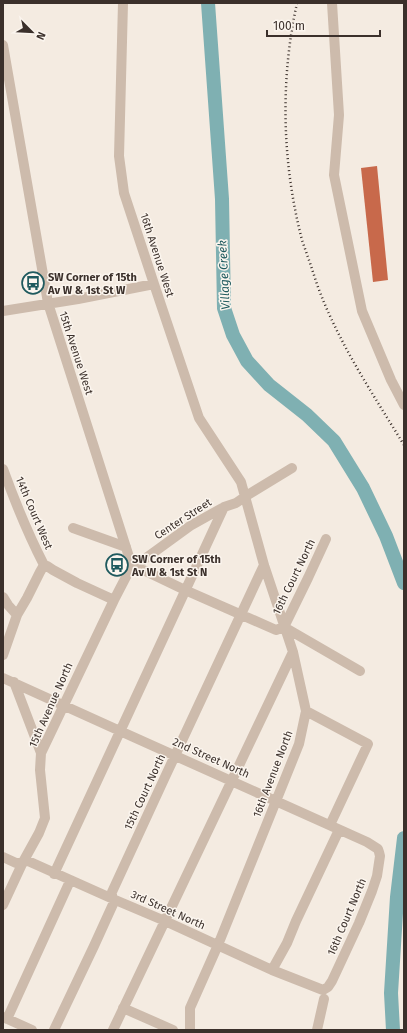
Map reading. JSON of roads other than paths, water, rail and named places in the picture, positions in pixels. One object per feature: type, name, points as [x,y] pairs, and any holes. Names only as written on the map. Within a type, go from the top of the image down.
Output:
[{"type":"street","name":"16th Avenue West","points":[[123,3],[119,156],[124,193],[199,418],[241,482],[246,496]]},
{"type":"street","points":[[332,3],[339,114],[334,174],[362,311],[391,380],[404,406]]},
{"type":"street","name":"15th Avenue West","points":[[3,45],[48,303],[126,548],[130,560],[135,566]]},
{"type":"street","points":[[3,311],[78,299],[154,284]]},
{"type":"street","name":"Center Street","points":[[135,566],[190,526],[224,507],[236,503],[292,468]]},
{"type":"street","name":"14th Court West","points":[[3,469],[17,508],[44,565]]},
{"type":"street","name":"16th Avenue North","points":[[190,1030],[190,1008],[218,945],[299,744],[306,711],[292,652],[264,565],[246,496]]},
{"type":"street","points":[[54,874],[224,507]]},
{"type":"street","points":[[74,528],[126,548]]},
{"type":"street","name":"16th Court North","points":[[284,627],[326,539]]},
{"type":"street","points":[[3,655],[17,615],[44,565],[114,600]]},
{"type":"street","name":"15th Court North","points":[[54,1030],[114,902],[112,892],[264,565]]},
{"type":"street","points":[[135,566],[276,630],[284,627],[360,671]]},
{"type":"street","name":"15th Avenue North","points":[[3,906],[23,862],[39,833],[44,818],[40,770],[41,753],[114,600],[128,573],[135,566]]},
{"type":"street","points":[[3,597],[17,615]]},
{"type":"street","points":[[113,1030],[292,652]]},
{"type":"street","name":"2nd Street North","points":[[3,678],[231,781],[277,800],[368,842],[378,849]]},
{"type":"street","points":[[14,682],[41,753]]},
{"type":"street","points":[[272,970],[286,944],[299,914],[368,744],[306,711]]},
{"type":"street","name":"16th Court North","points":[[323,994],[332,981],[372,891],[380,864],[378,849]]},
{"type":"street","name":"3rd Street North","points":[[3,857],[16,863],[28,861],[54,874],[165,921],[323,994]]},
{"type":"street","points":[[32,1030],[5,1018],[70,881]]},
{"type":"street","points":[[317,1030],[323,994]]},
{"type":"street","points":[[123,1008],[173,1030]]},
{"type":"waterway","name":"Village Creek","points":[[208,3],[222,199],[224,308],[233,335],[247,361],[269,385],[307,415],[334,441],[363,488],[386,536],[404,583]]},
{"type":"waterway","name":"Village Creek","points":[[393,1030],[391,993],[397,897],[404,838]]},
{"type":"railway","points":[[297,3],[288,62],[286,122],[290,181],[302,240],[329,315],[359,372],[404,445]]},
{"type":"place","name":"SW Corner of 15th Av W & 1st St W","points":[[33,283]]},
{"type":"place","name":"SW Corner of 15th Av W & 1st St N","points":[[117,565]]}]
